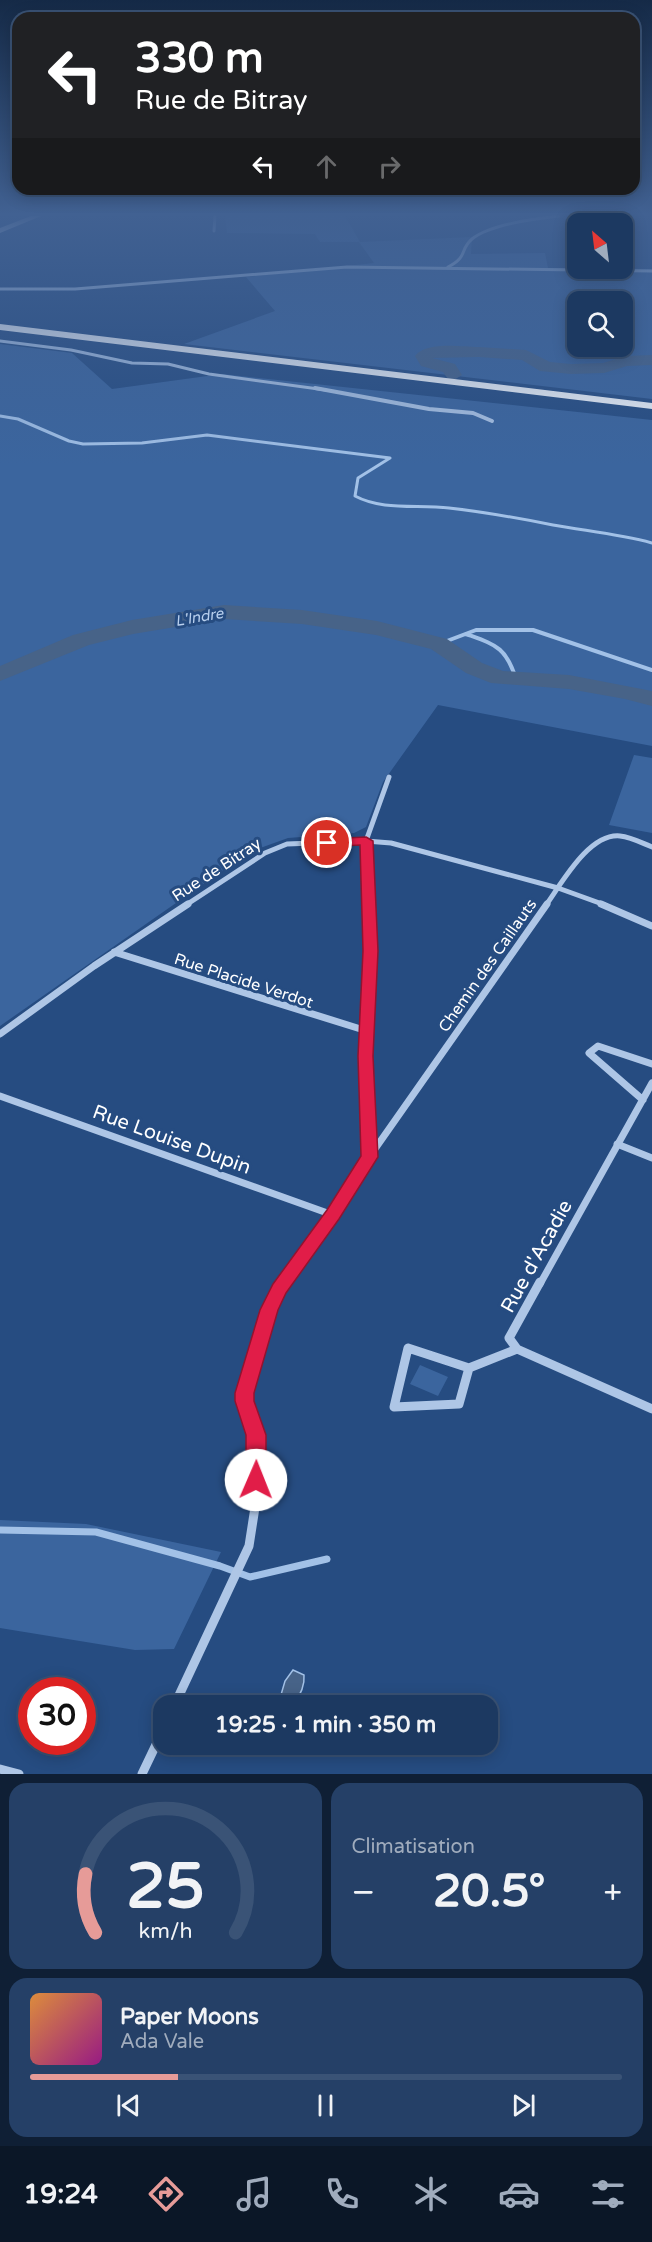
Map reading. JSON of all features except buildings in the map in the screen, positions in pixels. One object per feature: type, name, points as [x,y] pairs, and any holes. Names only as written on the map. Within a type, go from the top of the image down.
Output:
[{"type":"highway","points":[[0,319],[82,336],[163,348]]},
{"type":"highway","points":[[0,327],[652,406]]},
{"type":"highway","points":[[0,337],[122,348],[652,411]]},
{"type":"street","points":[[0,337],[132,363],[168,364],[209,374],[333,391],[429,409],[473,413],[492,421]]},
{"type":"street","points":[[369,1157],[366,1056],[370,951],[366,841],[389,777]]},
{"type":"street","name":"Chemin des Caillauts","points":[[179,1695],[249,1546],[256,1501],[256,1435],[244,1401],[272,1302],[333,1215],[369,1157],[579,859],[598,839],[609,836],[622,836],[652,847]]},
{"type":"street","name":"Rue de Bitray","points":[[0,1034],[114,952],[273,848],[287,844],[366,841],[418,849],[558,888],[588,898],[652,926]]},
{"type":"street","name":"Rue Placide Verdot","points":[[114,952],[367,1031]]},
{"type":"street","points":[[643,1100],[589,1053],[598,1046],[652,1064]]},
{"type":"street","points":[[652,1083],[617,1144],[652,1158]]},
{"type":"street","name":"Rue Louise Dupin","points":[[0,1096],[333,1215]]},
{"type":"street","name":"Rue d'Acadie","points":[[517,1349],[509,1338],[617,1144]]},
{"type":"street","points":[[469,1368],[459,1404],[394,1407],[408,1348],[469,1368],[517,1349],[652,1409]]},
{"type":"street","points":[[142,1774],[153,1751]]},
{"type":"street","points":[[0,1769],[19,1774]]},
{"type":"shaded area","points":[[265,299],[567,299],[567,357],[633,357],[633,299],[652,299],[652,399],[184,344],[275,311]]},
{"type":"shaded area","points":[[0,344],[72,353],[112,389],[222,374],[652,420],[652,746],[438,705],[383,782],[366,827],[354,833],[288,838],[249,852],[0,1026]]},
{"type":"shaded area","points":[[634,755],[652,758],[652,833],[609,825]]},
{"type":"shaded area","points":[[420,1365],[448,1377],[438,1396],[410,1384]]},
{"type":"shaded area","points":[[0,1520],[86,1524],[221,1552],[174,1649],[135,1650],[0,1628]]},
{"type":"shaded area","points":[[293,1670],[304,1675],[304,1683],[299,1695],[281,1695],[285,1681]]},
{"type":"waterway","points":[[454,375],[449,368],[427,362],[423,356],[429,353],[479,352],[526,355],[546,367],[571,369],[604,368],[626,361],[652,360]]},
{"type":"waterway","points":[[0,416],[18,419],[69,441],[83,444],[142,443],[207,435],[390,458],[358,478],[355,496],[377,504],[475,511],[652,543]]},
{"type":"waterway","name":"L'Indre","points":[[0,674],[81,640],[132,627],[224,612],[302,617],[377,628],[439,644],[474,668],[499,678],[569,682],[628,692],[652,699]]},
{"type":"waterway","name":"L'Indre","points":[[439,644],[476,630],[533,630],[652,670]]},
{"type":"waterway","name":"L'Indre","points":[[466,634],[499,649],[508,660],[516,679]]},
{"type":"waterway","points":[[0,1530],[96,1532],[220,1566],[250,1577],[327,1559]]},
{"type":"route","points":[[256,1480],[256,1435],[244,1401],[262,1329],[279,1289],[333,1215],[369,1157],[366,1056],[370,951],[366,841],[327,843]]}]
